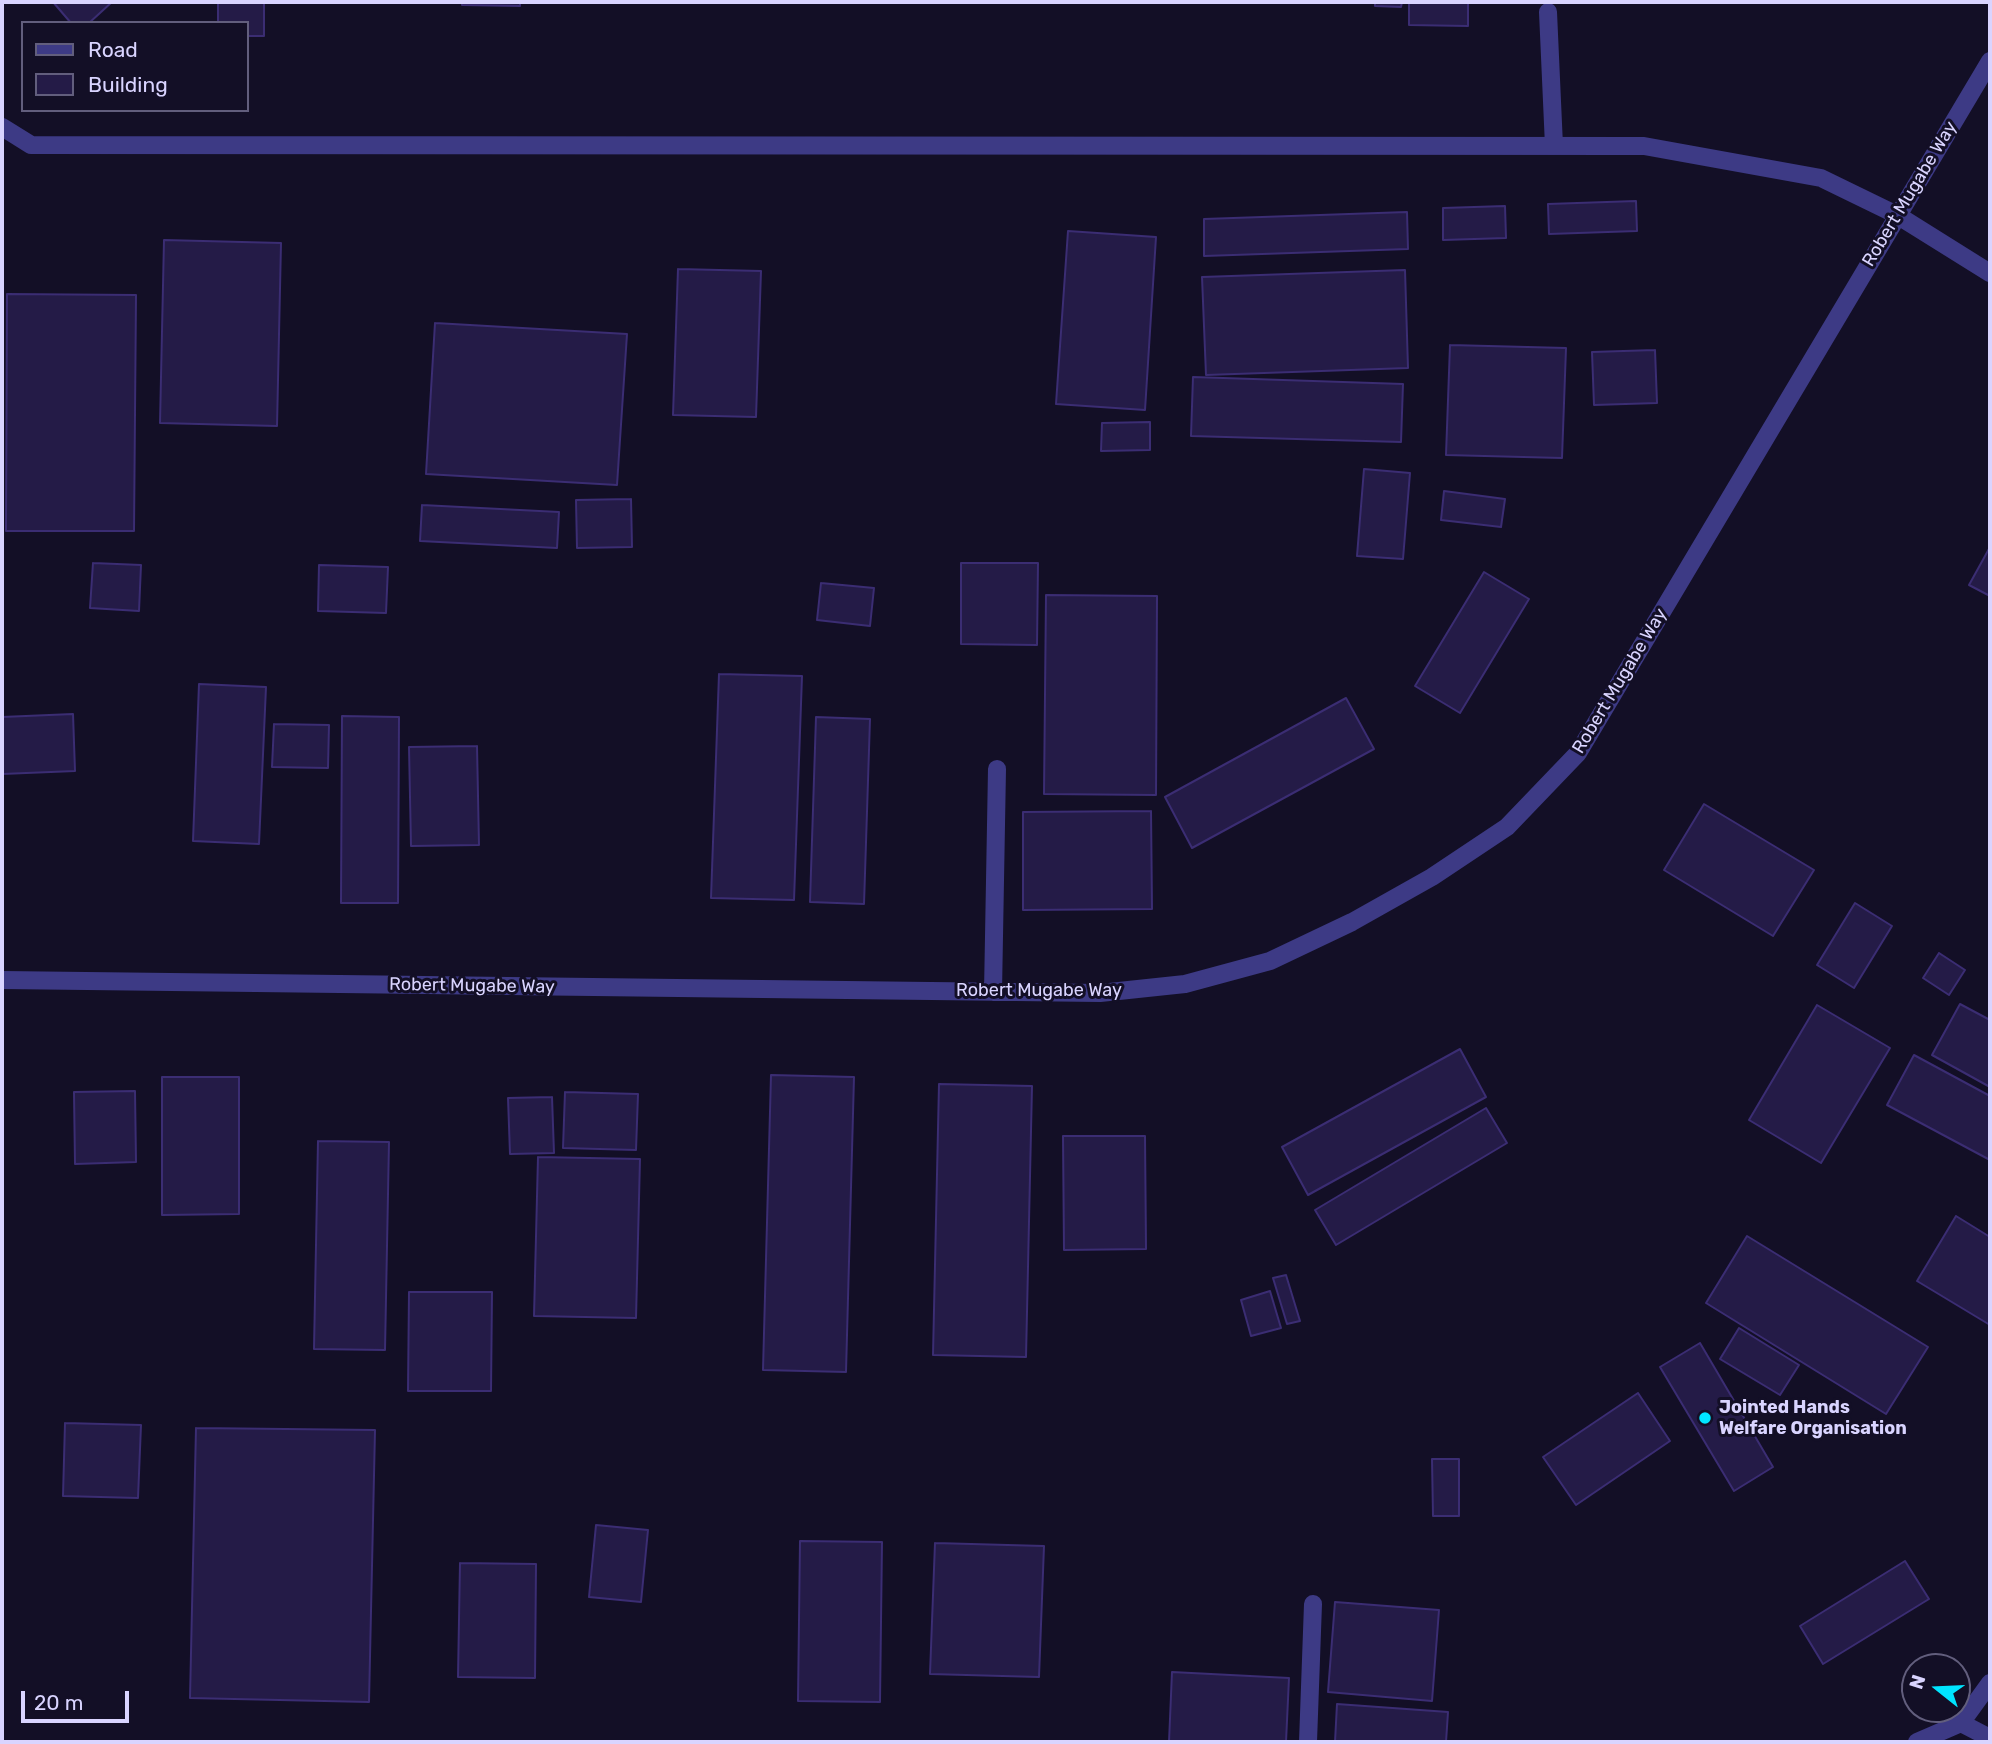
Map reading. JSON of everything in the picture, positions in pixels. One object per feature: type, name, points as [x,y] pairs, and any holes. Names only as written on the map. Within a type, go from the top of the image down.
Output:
[{"type":"street","points":[[1548,12],[1554,146]]},
{"type":"street","name":"Robert Mugabe Way","points":[[2,980],[1100,993],[1173,986],[1270,961],[1364,916],[1432,877],[1507,827],[1578,754],[1990,61]]},
{"type":"street","points":[[2,127],[31,145],[1644,146],[1821,178],[1898,215],[1990,274]]},
{"type":"street","points":[[993,992],[997,769]]},
{"type":"street","points":[[1308,1742],[1314,1604]]},
{"type":"street","points":[[1971,1709],[1990,1683]]},
{"type":"street","points":[[1917,1742],[1961,1723],[1990,1738]]},
{"type":"building","points":[[53,2],[112,2],[91,21],[69,21]]},
{"type":"building","points":[[218,2],[264,2],[264,36],[248,36],[248,21],[218,21]]},
{"type":"building","points":[[462,2],[520,2],[520,6],[462,5]]},
{"type":"building","points":[[1375,2],[1402,2],[1401,7],[1375,6]]},
{"type":"building","points":[[1409,2],[1468,2],[1468,26],[1409,25]]},
{"type":"building","points":[[1636,201],[1637,231],[1549,234],[1548,204]]},
{"type":"building","points":[[1505,206],[1506,238],[1443,240],[1443,208]]},
{"type":"building","points":[[1407,212],[1408,249],[1204,256],[1204,219]]},
{"type":"building","points":[[1068,231],[1156,237],[1145,410],[1056,404]]},
{"type":"building","points":[[164,240],[281,243],[277,426],[160,423]]},
{"type":"building","points":[[678,269],[761,271],[756,417],[673,415]]},
{"type":"building","points":[[1405,270],[1408,368],[1206,375],[1202,277]]},
{"type":"building","points":[[7,294],[136,295],[134,531],[6,531]]},
{"type":"building","points":[[435,323],[627,334],[617,485],[426,474]]},
{"type":"building","points":[[1450,345],[1566,348],[1562,458],[1446,455]]},
{"type":"building","points":[[1655,350],[1657,403],[1594,405],[1592,352]]},
{"type":"building","points":[[1193,377],[1403,384],[1401,442],[1191,436]]},
{"type":"building","points":[[1150,422],[1150,450],[1101,451],[1102,423]]},
{"type":"building","points":[[1364,469],[1410,473],[1403,559],[1357,556]]},
{"type":"building","points":[[1444,491],[1505,499],[1501,527],[1441,520]]},
{"type":"building","points":[[631,499],[632,547],[577,548],[576,500]]},
{"type":"building","points":[[422,505],[559,512],[557,548],[420,541]]},
{"type":"building","points":[[1990,547],[1990,596],[1969,585]]},
{"type":"building","points":[[93,563],[141,565],[139,611],[90,608]]},
{"type":"building","points":[[961,563],[1038,563],[1037,645],[961,644]]},
{"type":"building","points":[[319,565],[388,567],[386,613],[318,611]]},
{"type":"building","points":[[1484,572],[1529,599],[1460,713],[1415,686]]},
{"type":"building","points":[[821,583],[874,588],[870,626],[817,620]]},
{"type":"building","points":[[1046,595],[1157,596],[1156,795],[1044,794]]},
{"type":"building","points":[[719,674],[802,676],[794,900],[711,898]]},
{"type":"building","points":[[199,684],[266,687],[259,844],[193,841]]},
{"type":"building","points":[[1346,698],[1374,749],[1192,848],[1165,797]]},
{"type":"building","points":[[73,714],[75,771],[2,774],[2,717]]},
{"type":"building","points":[[342,716],[399,717],[398,903],[341,903]]},
{"type":"building","points":[[816,717],[870,719],[864,904],[810,902]]},
{"type":"building","points":[[274,724],[329,725],[328,768],[272,767]]},
{"type":"building","points":[[477,746],[479,845],[411,846],[409,747]]},
{"type":"building","points":[[1704,804],[1814,870],[1773,936],[1664,870]]},
{"type":"building","points":[[1151,811],[1152,909],[1023,910],[1023,812]]},
{"type":"building","points":[[1855,903],[1892,926],[1854,988],[1817,965]]},
{"type":"building","points":[[1939,953],[1965,970],[1949,995],[1923,978]]},
{"type":"building","points":[[1960,1004],[1990,1020],[1990,1087],[1932,1055]]},
{"type":"building","points":[[1817,1005],[1890,1048],[1821,1163],[1749,1120]]},
{"type":"building","points":[[1460,1049],[1486,1097],[1308,1195],[1282,1147]]},
{"type":"building","points":[[1914,1055],[1990,1096],[1990,1160],[1887,1105]]},
{"type":"building","points":[[771,1075],[854,1077],[846,1372],[763,1370]]},
{"type":"building","points":[[162,1077],[239,1077],[239,1214],[162,1215]]},
{"type":"building","points":[[939,1084],[1032,1086],[1026,1357],[933,1355]]},
{"type":"building","points":[[135,1091],[136,1162],[75,1164],[74,1092]]},
{"type":"building","points":[[565,1092],[638,1094],[636,1150],[563,1148]]},
{"type":"building","points":[[552,1097],[554,1153],[510,1154],[508,1098]]},
{"type":"building","points":[[1486,1108],[1507,1143],[1336,1245],[1315,1210]]},
{"type":"building","points":[[1063,1136],[1145,1136],[1146,1249],[1064,1250]]},
{"type":"building","points":[[318,1141],[389,1142],[385,1350],[314,1349]]},
{"type":"building","points":[[538,1157],[640,1159],[636,1318],[534,1316]]},
{"type":"building","points":[[1956,1216],[1990,1237],[1990,1325],[1917,1281]]},
{"type":"building","points":[[1747,1236],[1928,1347],[1886,1414],[1706,1303]]},
{"type":"building","points":[[1286,1275],[1300,1321],[1287,1324],[1273,1278]]},
{"type":"building","points":[[1270,1291],[1281,1328],[1251,1336],[1241,1300]]},
{"type":"building","points":[[409,1292],[492,1292],[491,1391],[408,1391]]},
{"type":"building","points":[[1739,1328],[1799,1365],[1780,1395],[1720,1359]]},
{"type":"building","points":[[1700,1343],[1773,1467],[1734,1491],[1660,1367]]},
{"type":"building","points":[[1638,1393],[1670,1441],[1576,1505],[1543,1457]]},
{"type":"building","points":[[65,1423],[141,1425],[138,1498],[63,1496]]},
{"type":"building","points":[[196,1428],[375,1430],[369,1702],[190,1698]]},
{"type":"building","points":[[1432,1459],[1459,1459],[1459,1516],[1433,1516]]},
{"type":"building","points":[[596,1525],[648,1530],[641,1602],[589,1597]]},
{"type":"building","points":[[800,1541],[882,1542],[880,1702],[798,1701]]},
{"type":"building","points":[[935,1543],[1044,1546],[1039,1677],[930,1674]]},
{"type":"building","points":[[1905,1561],[1929,1599],[1823,1664],[1800,1626]]},
{"type":"building","points":[[460,1563],[536,1564],[535,1678],[458,1677]]},
{"type":"building","points":[[1335,1602],[1439,1610],[1432,1701],[1328,1692]]},
{"type":"building","points":[[1172,1672],[1289,1678],[1286,1742],[1169,1742]]},
{"type":"building","points":[[1337,1704],[1448,1712],[1446,1742],[1335,1742]]},
{"type":"place","name":"Jointed Hands Welfare Organisation","points":[[1705,1418]]}]
